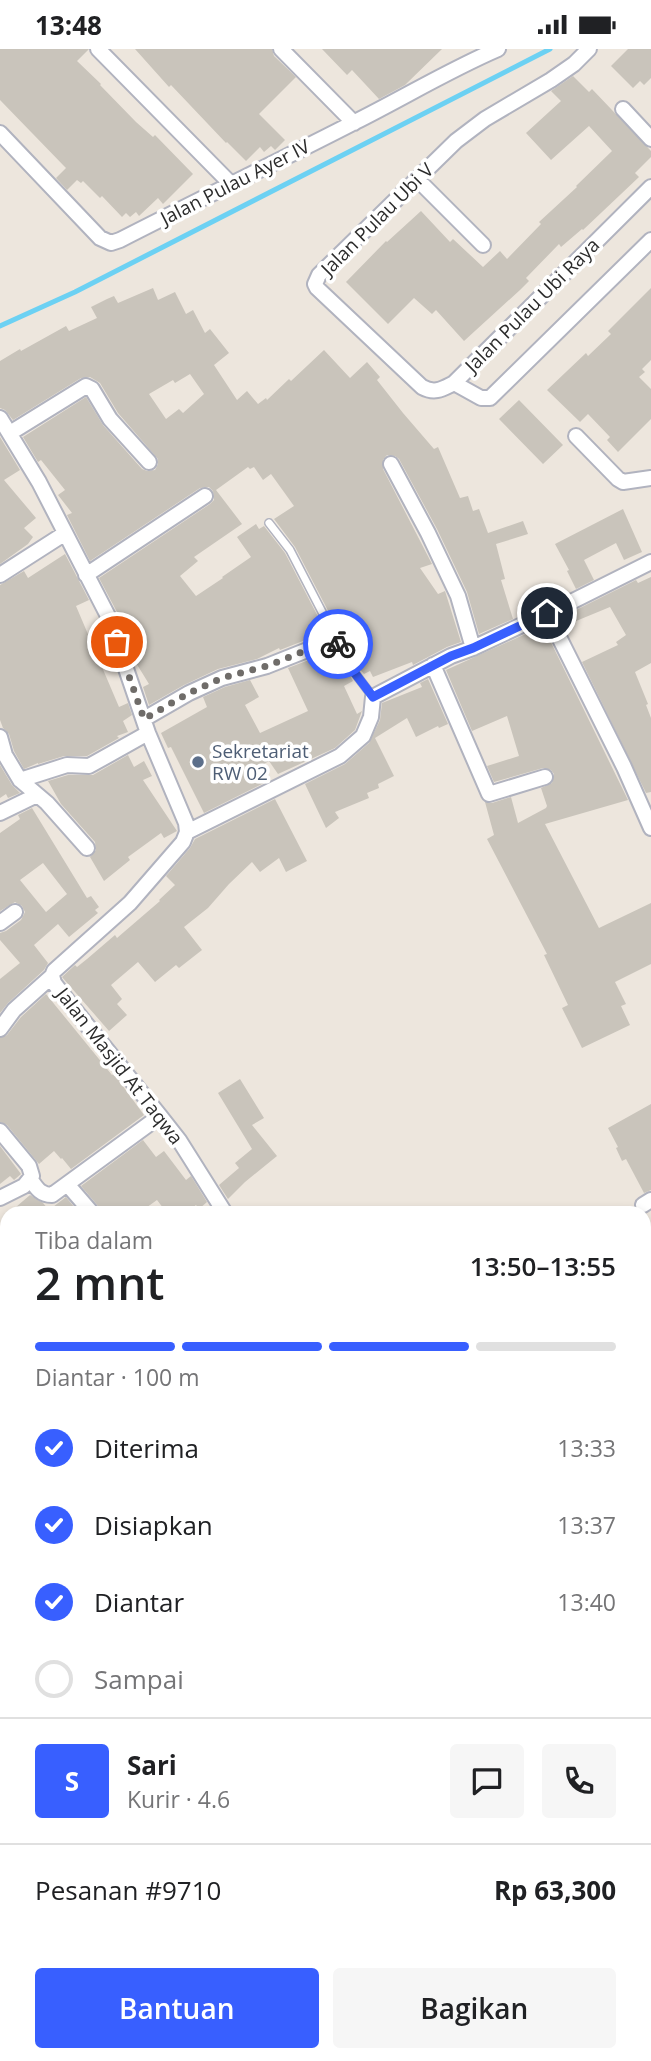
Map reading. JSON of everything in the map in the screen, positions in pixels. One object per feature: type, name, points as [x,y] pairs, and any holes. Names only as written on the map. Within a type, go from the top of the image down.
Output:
[{"type":"street","points":[[98,49],[230,183]]},
{"type":"street","points":[[282,49],[354,123]]},
{"type":"street","name":"Jalan Pulau Ayer IV","points":[[0,133],[100,238],[111,243],[354,123],[471,54],[498,49]]},
{"type":"street","name":"Jalan Pulau Ubi V","points":[[454,383],[437,392],[422,387],[316,284],[319,275],[456,141],[485,119],[551,81],[589,49]]},
{"type":"street","points":[[623,109],[651,139]]},
{"type":"street","points":[[417,179],[483,245]]},
{"type":"street","name":"Jalan Pulau Ubi Raya","points":[[651,187],[454,383],[481,398],[491,398],[651,240]]},
{"type":"street","points":[[10,433],[86,386],[92,389],[110,419],[149,462]]},
{"type":"street","points":[[0,418],[38,482],[108,617],[146,726],[186,823],[187,832],[340,756],[363,736],[373,697],[433,665],[651,562]]},
{"type":"street","points":[[576,436],[612,475],[623,482],[651,478]]},
{"type":"street","points":[[391,464],[458,596],[473,648]]},
{"type":"street","points":[[86,575],[205,496]]},
{"type":"street","points":[[0,575],[64,534]]},
{"type":"street","points":[[547,613],[624,767],[651,828]]},
{"type":"street","points":[[20,780],[67,765],[89,766],[189,693],[222,678],[267,666],[335,639]]},
{"type":"street","points":[[433,665],[489,794],[545,777]]},
{"type":"street","points":[[0,737],[5,755],[20,780],[47,803],[87,848]]},
{"type":"street","points":[[0,813],[37,795]]},
{"type":"street","name":"Jalan Masjid At Taqwa","points":[[187,832],[183,842],[130,903],[54,971],[52,976],[54,983],[70,1004],[179,1140],[221,1206]]},
{"type":"street","points":[[0,923],[15,912]]},
{"type":"street","points":[[0,1029],[14,1010],[52,976]]},
{"type":"street","points":[[0,1131],[29,1166],[31,1180],[37,1189],[44,1195],[52,1195],[160,1116]]},
{"type":"street","points":[[0,1198],[31,1180]]},
{"type":"street","points":[[67,1184],[86,1206]]},
{"type":"lane","points":[[269,523],[290,550],[351,668],[373,697]]},
{"type":"building","points":[[0,49],[89,49],[77,61],[136,122],[153,137],[155,135],[193,174],[163,204],[158,198],[139,216],[136,212],[130,217],[126,213],[122,217],[83,181],[81,183],[77,180],[67,190],[56,178],[66,168],[0,100]]},
{"type":"building","points":[[135,49],[272,49],[274,56],[296,77],[259,114],[285,140],[275,150],[271,146],[264,152],[260,147],[246,161],[171,85],[169,87]]},
{"type":"building","points":[[322,49],[442,49],[405,85],[379,99],[352,70],[347,75]]},
{"type":"building","points":[[628,49],[651,49],[651,78],[644,85],[640,81],[633,88],[611,66]]},
{"type":"building","points":[[573,76],[589,92],[592,89],[651,151],[651,157],[635,173],[639,177],[583,230],[561,247],[559,244],[526,278],[529,281],[464,341],[436,310],[432,314],[414,298],[388,324],[346,282],[386,241],[421,211],[450,242],[453,239],[483,267],[500,251],[507,259],[541,224],[539,222],[612,151],[589,126],[551,160],[526,133],[561,101],[551,91]]},
{"type":"building","points":[[153,288],[158,300],[175,292],[186,314],[193,310],[205,333],[210,329],[229,353],[214,365],[237,400],[247,391],[258,404],[266,398],[267,400],[324,350],[350,378],[367,362],[380,377],[377,380],[403,413],[434,449],[438,447],[460,498],[468,496],[473,511],[479,509],[488,533],[523,521],[528,534],[496,544],[505,579],[501,580],[513,619],[479,634],[467,592],[437,529],[399,459],[387,455],[383,460],[383,469],[432,564],[420,568],[438,594],[445,591],[461,642],[413,665],[412,662],[373,677],[370,671],[364,674],[356,665],[344,641],[344,635],[338,630],[295,547],[274,519],[294,506],[271,474],[263,480],[254,467],[248,467],[216,490],[242,524],[194,557],[198,561],[180,576],[196,596],[251,557],[237,537],[256,524],[259,529],[264,526],[285,553],[326,632],[280,650],[279,648],[257,659],[218,669],[149,705],[143,687],[149,684],[133,658],[126,639],[134,633],[118,614],[99,578],[210,504],[214,500],[213,491],[209,487],[200,488],[90,561],[67,515],[72,513],[58,495],[65,490],[41,460],[38,462],[23,437],[86,397],[103,425],[142,469],[155,470],[158,459],[118,413],[100,383],[90,377],[81,378],[13,420],[0,408],[0,361],[66,326],[69,331],[97,318],[91,307],[107,299],[114,296],[118,303]],"holes":[[[190,374],[204,394],[183,413],[179,409],[166,419],[149,394]]]},
{"type":"building","points":[[651,288],[651,360],[642,369],[645,372],[639,377],[651,389],[651,419],[618,452],[607,440],[610,437],[588,414],[580,422],[547,390],[586,353],[588,356],[611,334],[608,331]]},
{"type":"building","points":[[519,400],[563,445],[543,464],[499,419]]},
{"type":"building","points":[[0,437],[20,470],[4,480],[36,518],[24,528],[33,537],[28,544],[0,564]]},
{"type":"building","points":[[623,509],[642,552],[624,560],[616,543],[584,560],[594,580],[576,589],[555,544]]},
{"type":"building","points":[[65,554],[89,600],[76,606],[119,707],[128,703],[132,715],[123,721],[128,732],[117,736],[119,738],[87,756],[64,756],[24,769],[0,720],[0,585],[24,571],[28,578]]},
{"type":"building","points":[[651,577],[651,663],[635,672],[651,718],[651,792],[646,793],[582,662],[618,645],[616,642],[626,635],[610,607],[564,626],[560,618],[636,580],[638,583]]},
{"type":"building","points":[[543,626],[628,800],[545,824],[599,928],[651,903],[651,964],[615,982],[626,1004],[621,1006],[630,1025],[582,1048],[562,1008],[568,1005],[544,955],[547,954],[487,839],[494,835],[485,802],[492,803],[511,797],[518,823],[546,808],[541,788],[552,783],[554,774],[543,768],[494,782],[487,766],[519,756],[507,716],[472,731],[446,670]]},
{"type":"building","points":[[335,650],[353,681],[344,686],[357,714],[362,711],[355,730],[335,748],[278,774],[269,761],[259,767],[266,782],[204,813],[171,747],[168,748],[161,733],[207,707],[203,697],[250,680],[259,697],[245,705],[260,733],[308,711],[288,668]]},
{"type":"building","points":[[428,679],[448,724],[416,737],[407,718],[375,738],[394,776],[378,784],[379,788],[367,793],[369,798],[335,812],[339,818],[326,828],[305,784],[345,764],[369,743],[380,720],[382,703],[422,687],[420,683]]},
{"type":"building","points":[[128,755],[134,767],[144,761],[152,776],[143,780],[177,831],[164,838],[161,833],[128,857],[130,860],[104,881],[90,857],[96,850],[95,842],[61,804],[48,781],[68,775],[93,775]]},
{"type":"building","points":[[0,765],[20,793],[8,798],[6,794],[0,798]]},
{"type":"building","points":[[275,799],[307,861],[286,872],[279,858],[260,872],[252,862],[208,908],[184,927],[202,950],[179,968],[176,965],[155,982],[138,962],[111,985],[122,999],[117,1004],[127,1015],[109,1031],[62,977],[115,935],[117,938],[160,901],[175,885],[166,876],[195,839]]},
{"type":"building","points":[[32,808],[87,898],[91,896],[99,907],[95,910],[98,913],[69,937],[58,924],[34,945],[48,963],[0,1013],[0,979],[20,963],[0,940],[0,933],[21,920],[25,912],[22,906],[15,902],[0,911],[0,833],[20,819],[18,815]],"holes":[[[43,863],[67,894],[46,912],[20,880]]]},
{"type":"building","points":[[46,994],[112,1075],[114,1074],[144,1115],[71,1169],[54,1151],[39,1164],[7,1125],[0,1122],[0,1038],[7,1035],[21,1017]]},
{"type":"building","points":[[240,1079],[264,1118],[252,1125],[277,1156],[228,1199],[219,1185],[239,1168],[235,1163],[252,1149],[218,1093]]},
{"type":"building","points":[[651,1104],[651,1190],[644,1193],[626,1159],[622,1161],[608,1128]]},
{"type":"building","points":[[143,1140],[156,1157],[164,1151],[186,1180],[191,1176],[207,1202],[202,1206],[162,1206],[157,1200],[149,1206],[98,1206],[81,1186]]},
{"type":"building","points":[[0,1146],[21,1174],[14,1180],[10,1176],[0,1184]]},
{"type":"building","points":[[30,1195],[46,1206],[17,1206]]},
{"type":"building","points":[[66,1197],[73,1206],[54,1206]]},
{"type":"waterway","points":[[0,326],[75,292],[550,49]]},
{"type":"way so far","points":[[117,642],[144,719],[222,678],[267,666],[335,639],[338,644]]},
{"type":"place","name":"Sekretariat RW 02","points":[[198,762]]},
{"type":"route","points":[[338,644],[351,668],[373,697],[451,656],[547,613]]}]
